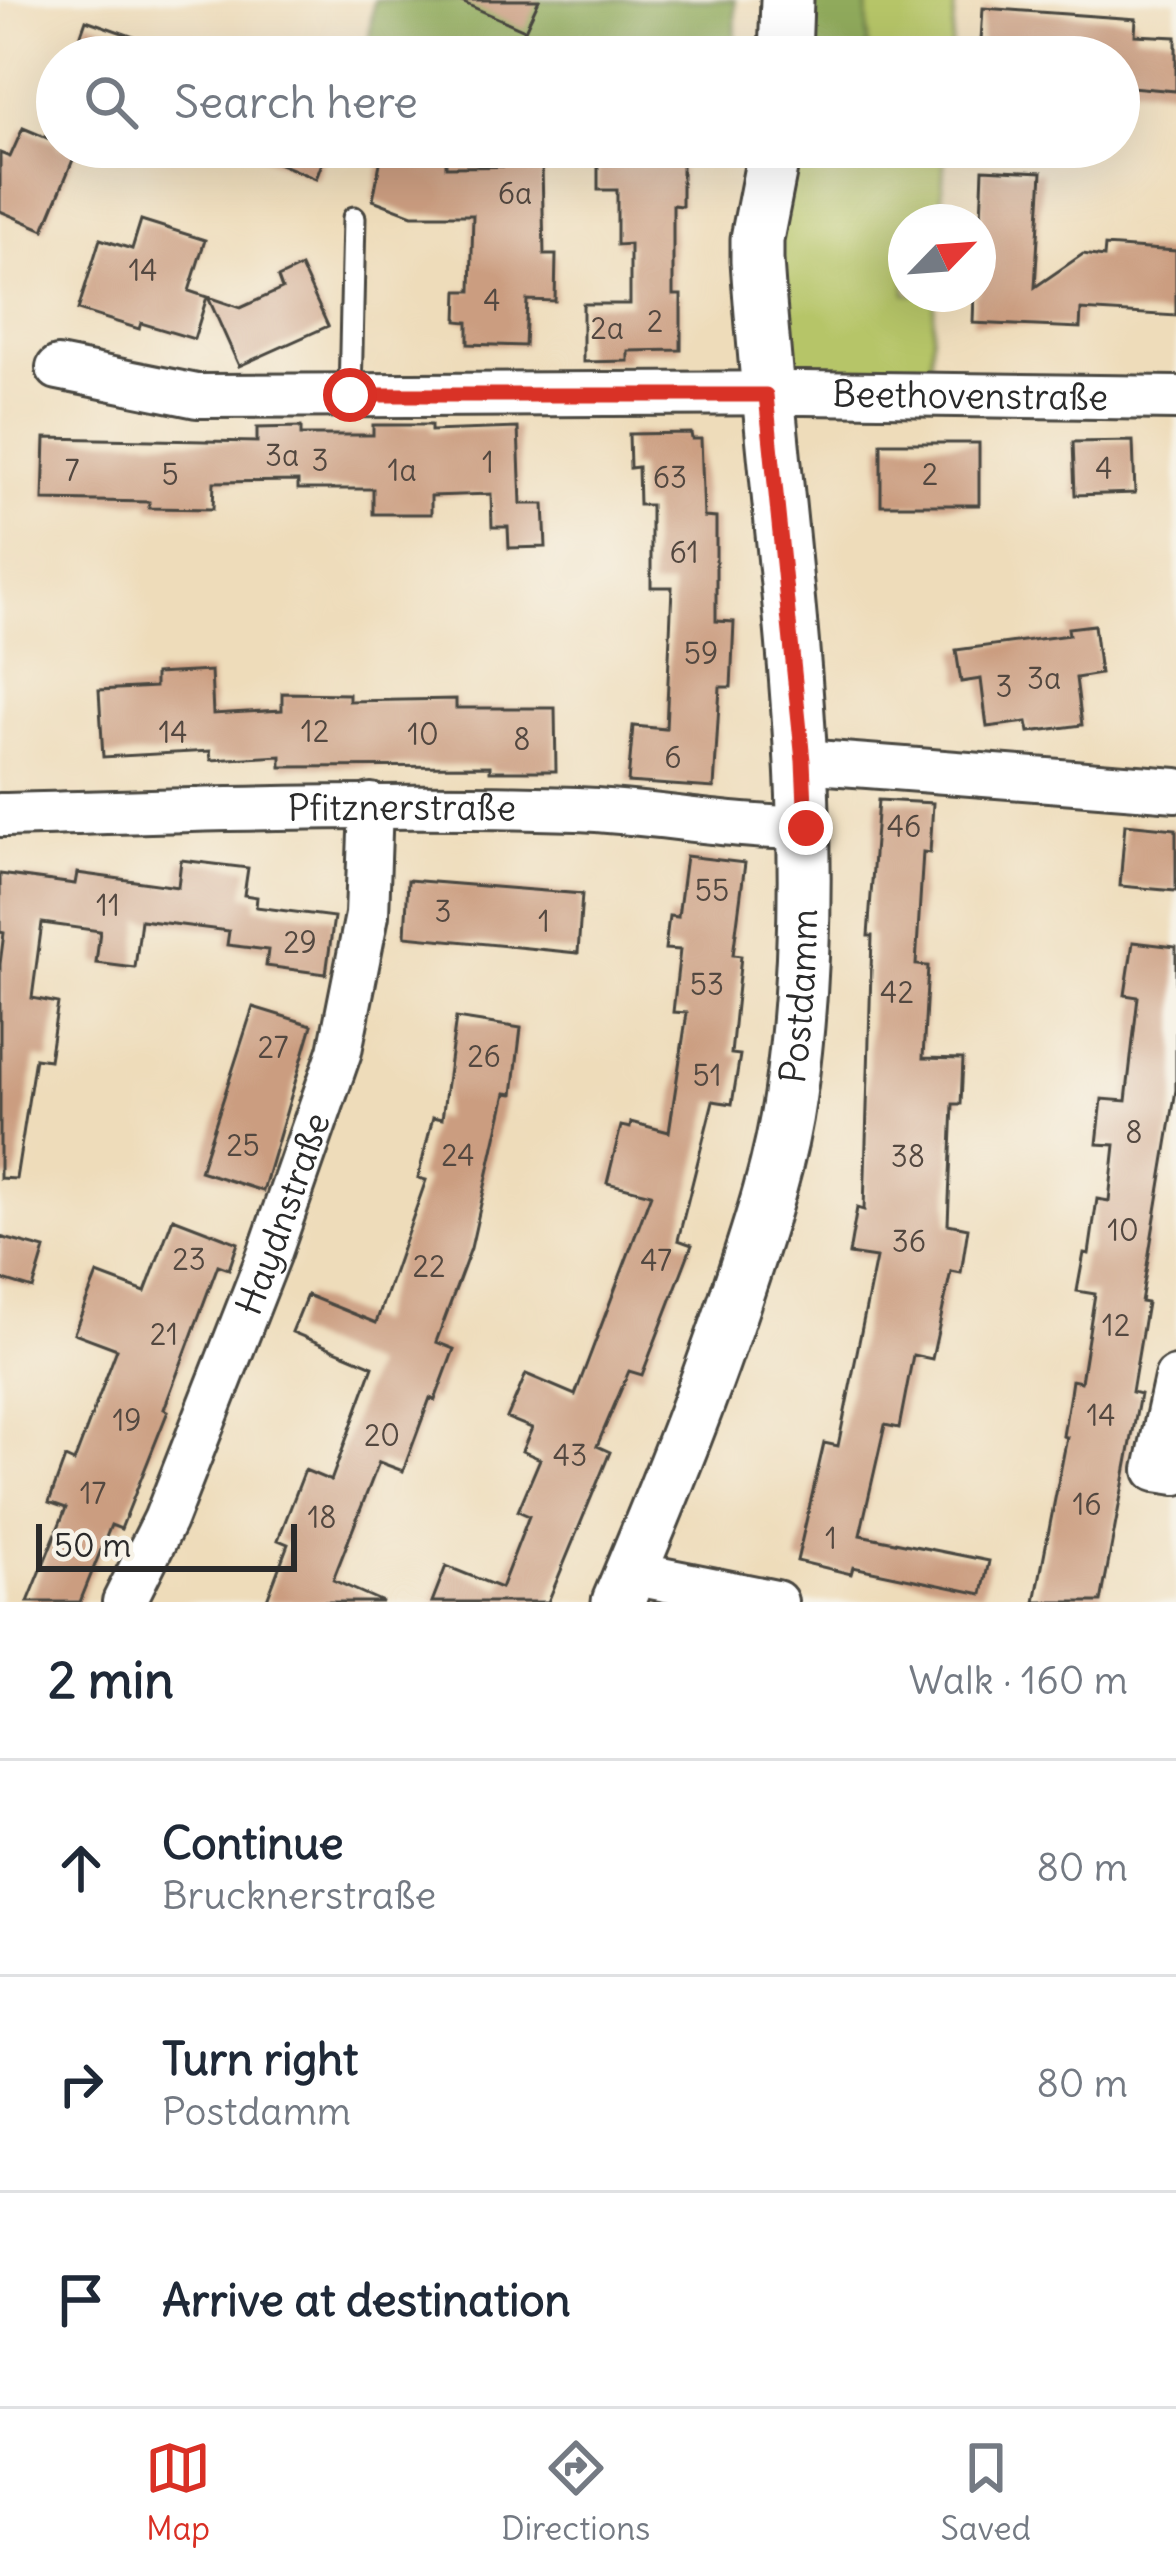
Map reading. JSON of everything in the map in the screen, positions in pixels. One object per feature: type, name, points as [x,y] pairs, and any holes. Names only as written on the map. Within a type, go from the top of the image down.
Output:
[{"type":"street","points":[[786,36],[787,0]]},
{"type":"street","name":"Postdamm","points":[[625,1587],[697,1414],[767,1204],[792,1078],[806,828],[766,395],[757,239],[771,168]]},
{"type":"street","name":"Beethovenstraße","points":[[58,368],[197,396],[1176,398]]},
{"type":"street","points":[[803,761],[1176,790]]},
{"type":"street","name":"Pfitznerstraße","points":[[0,815],[371,805],[584,809],[806,828]]},
{"type":"street","name":"Haydnstraße","points":[[124,1602],[173,1502],[269,1255],[340,1051],[368,915],[371,805]]},
{"type":"street","points":[[1176,1378],[1156,1470],[1176,1473]]},
{"type":"street","points":[[625,1587],[776,1602]]},
{"type":"lane","points":[[350,395],[354,218]]},
{"type":"green space","points":[[374,0],[735,0],[736,36],[369,36]]},
{"type":"green space","points":[[777,0],[955,0],[952,36],[774,36]]},
{"type":"green space","points":[[781,0],[867,0],[868,36],[779,36]]},
{"type":"green space","points":[[765,168],[944,168],[941,204],[888,204],[888,312],[934,312],[930,378],[809,368],[765,384]]},
{"type":"building","points":[[457,0],[539,0],[525,30]]},
{"type":"building","points":[[983,8],[1136,19],[1135,35],[1176,37],[1176,91],[1140,88],[1140,36],[981,36]]},
{"type":"building","points":[[86,20],[131,36],[80,36]]},
{"type":"building","points":[[23,128],[36,133],[36,168],[70,168],[44,230],[0,211],[0,153],[10,157]]},
{"type":"building","points":[[290,168],[320,168],[316,179]]},
{"type":"building","points":[[379,168],[542,168],[544,255],[556,255],[555,301],[527,300],[525,346],[468,344],[468,322],[457,321],[458,291],[471,291],[473,215],[412,215],[373,200]]},
{"type":"building","points":[[598,168],[682,168],[682,206],[673,205],[673,295],[681,295],[681,350],[628,351],[628,361],[583,362],[583,304],[630,304],[630,244],[617,245],[617,190],[598,190]]},
{"type":"building","points":[[983,169],[1042,172],[1035,287],[1083,254],[1104,257],[1105,246],[1176,251],[1176,316],[1081,310],[1080,328],[973,323],[973,312],[996,312],[996,204],[982,204]]},
{"type":"building","points":[[141,220],[205,240],[189,291],[207,297],[194,339],[141,323],[139,329],[78,310],[100,239],[132,249]]},
{"type":"building","points":[[301,267],[328,326],[239,366],[208,297],[240,308],[282,289],[278,278]]},
{"type":"building","points":[[373,425],[431,425],[431,431],[518,428],[521,504],[544,504],[546,547],[509,548],[508,527],[492,527],[491,494],[431,496],[431,514],[373,514],[373,489],[298,489],[298,481],[214,482],[213,509],[149,508],[149,502],[43,500],[45,438],[257,442],[257,428],[301,427],[301,435],[373,435]]},
{"type":"building","points":[[691,433],[692,439],[701,439],[704,517],[716,518],[716,621],[734,622],[731,687],[720,687],[714,788],[628,782],[633,726],[666,729],[672,587],[651,587],[651,505],[639,505],[638,467],[630,468],[629,434]]},
{"type":"building","points":[[1133,441],[1135,493],[1075,495],[1073,442]]},
{"type":"building","points":[[881,443],[979,443],[979,505],[881,505]]},
{"type":"building","points":[[1094,625],[1100,674],[1076,678],[1082,725],[1029,732],[1027,722],[987,727],[981,679],[961,682],[956,650],[1069,635],[1068,628]]},
{"type":"building","points":[[211,671],[213,714],[282,710],[282,693],[349,694],[349,701],[456,699],[456,708],[555,708],[556,771],[490,771],[490,766],[281,767],[281,756],[211,760],[210,751],[103,757],[99,690],[155,687],[155,674]]},
{"type":"building","points":[[878,800],[933,803],[930,853],[923,852],[916,965],[928,966],[923,1058],[963,1059],[961,1104],[953,1104],[948,1224],[968,1228],[961,1273],[951,1271],[932,1359],[913,1355],[899,1428],[885,1425],[860,1535],[989,1561],[982,1594],[853,1567],[851,1574],[797,1561],[824,1443],[838,1446],[876,1258],[849,1254],[857,1208],[864,1210],[872,936],[868,936]]},
{"type":"building","points":[[1125,824],[1176,829],[1176,891],[1120,886]]},
{"type":"building","points":[[686,856],[745,863],[733,955],[741,956],[731,1054],[740,1055],[732,1104],[713,1101],[678,1240],[692,1245],[642,1375],[629,1371],[597,1446],[610,1452],[548,1602],[432,1602],[446,1566],[501,1588],[529,1516],[518,1511],[540,1459],[522,1451],[532,1428],[507,1418],[526,1374],[575,1395],[651,1194],[607,1183],[621,1126],[630,1128],[631,1122],[669,1132],[687,1013],[673,1012],[680,950],[665,949],[669,916],[678,917]]},
{"type":"building","points":[[181,860],[248,868],[244,895],[257,897],[256,907],[334,917],[326,974],[266,966],[268,950],[227,945],[229,931],[141,920],[135,968],[96,963],[100,931],[42,923],[32,998],[58,1003],[49,1060],[35,1058],[16,1179],[0,1178],[4,933],[0,932],[0,874],[75,884],[77,873],[178,887]]},
{"type":"building","points":[[408,880],[582,894],[578,953],[405,936]]},
{"type":"building","points":[[1133,942],[1176,947],[1176,1090],[1141,1302],[1147,1303],[1132,1392],[1140,1394],[1101,1602],[1035,1602],[1067,1437],[1063,1436],[1072,1380],[1081,1382],[1095,1294],[1077,1291],[1084,1253],[1089,1254],[1097,1199],[1109,1201],[1115,1145],[1097,1144],[1102,1099],[1126,1101],[1138,997],[1125,995]]},
{"type":"building","points":[[253,1007],[312,1025],[263,1191],[200,1171]]},
{"type":"building","points":[[456,1018],[521,1028],[513,1094],[506,1093],[471,1248],[436,1342],[454,1349],[403,1471],[379,1462],[333,1580],[383,1602],[266,1602],[288,1544],[278,1540],[305,1470],[331,1481],[373,1366],[292,1332],[307,1295],[376,1323],[426,1180],[418,1178],[433,1117],[442,1119]]},
{"type":"building","points":[[173,1218],[238,1243],[229,1269],[218,1265],[121,1529],[111,1525],[80,1602],[28,1602],[66,1508],[49,1502],[65,1458],[74,1462],[117,1349],[74,1333],[97,1274],[145,1292]]},
{"type":"building","points":[[0,1237],[45,1249],[33,1289],[0,1279]]},
{"type":"route","points":[[350,395],[766,395],[806,828]]}]
